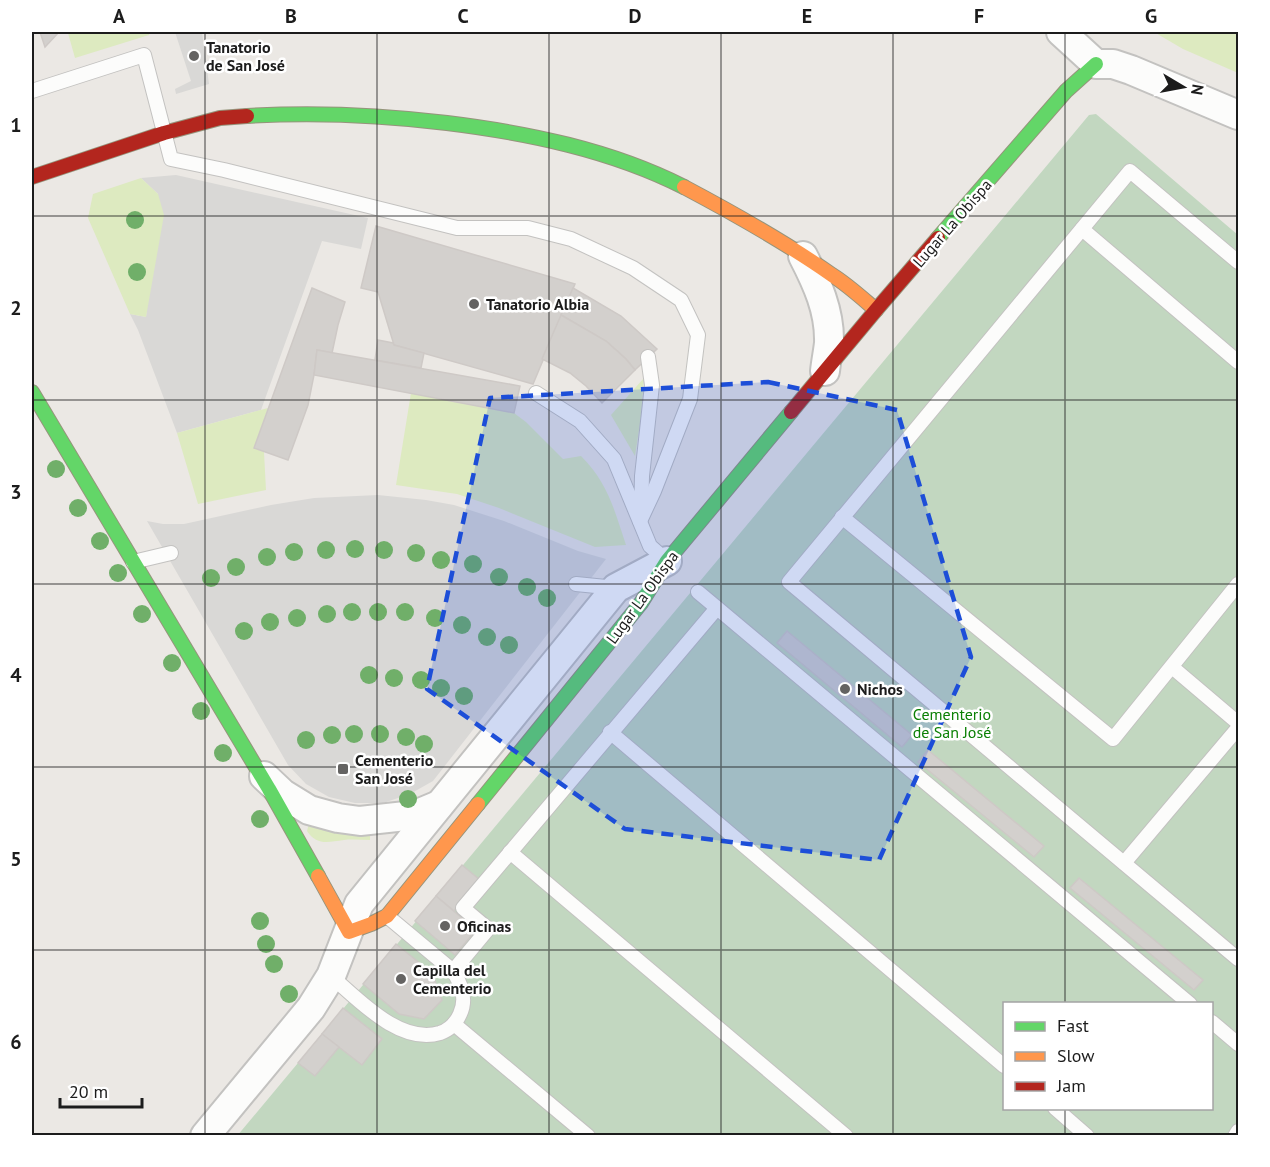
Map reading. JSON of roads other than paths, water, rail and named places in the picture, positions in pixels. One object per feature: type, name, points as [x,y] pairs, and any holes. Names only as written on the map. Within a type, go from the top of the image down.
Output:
[{"type":"street","points":[[1061,32],[1096,64],[1113,64],[1131,70],[1239,115]]},
{"type":"street","name":"Lugar La Obispa","points":[[349,932],[387,916],[641,603],[667,561],[825,371],[1066,91],[1096,64]]},
{"type":"street","points":[[32,177],[164,133],[220,118],[282,114],[402,118],[496,130],[539,138],[598,154],[661,176],[768,233],[834,276],[876,310]]},
{"type":"street","points":[[803,256],[819,288],[825,311],[829,342],[825,371]]},
{"type":"street","points":[[32,392],[258,771],[349,932]]},
{"type":"street","points":[[205,1136],[311,1008],[331,976],[359,904],[616,588],[667,561]]},
{"type":"street","points":[[258,771],[283,794],[309,810],[339,818],[360,821],[387,819],[416,815],[439,806]]},
{"type":"lane","points":[[32,91],[144,55],[171,159],[457,228],[528,228],[571,239],[633,268],[681,300],[698,335],[690,399],[654,491],[640,520]]},
{"type":"lane","points":[[1239,262],[1130,171],[789,582],[1239,959]]},
{"type":"lane","points":[[1082,229],[1239,362]]},
{"type":"lane","points":[[640,520],[642,476],[652,385],[648,357]]},
{"type":"lane","points":[[536,393],[580,421],[614,459],[650,546],[667,561]]},
{"type":"lane","points":[[842,517],[1113,739],[1239,584]]},
{"type":"lane","points":[[133,562],[171,553]]},
{"type":"lane","points":[[576,584],[616,588]]},
{"type":"lane","points":[[698,592],[1188,1002]]},
{"type":"lane","points":[[453,971],[488,929],[463,908],[717,608]]},
{"type":"lane","points":[[1172,667],[1239,723]]},
{"type":"lane","points":[[1124,863],[1239,728]]},
{"type":"lane","points":[[610,732],[1003,1064]]},
{"type":"lane","points":[[510,852],[846,1136]]},
{"type":"lane","points":[[331,976],[382,1019],[401,1030],[420,1035],[432,1035],[454,1024],[463,1005],[460,982],[453,971],[387,916]]},
{"type":"lane","points":[[1213,1023],[1239,1044]]},
{"type":"lane","points":[[454,1024],[588,1136]]},
{"type":"lane","points":[[1057,1110],[1088,1136]]},
{"type":"lane","points":[[1235,1136],[1239,1131]]},
{"type":"place","name":"Tanatorio de San José","points":[[194,56]]},
{"type":"place","name":"Tanatorio Albia","points":[[474,304]]},
{"type":"place","name":"Nichos","points":[[845,689]]},
{"type":"place","name":"Cementerio San José","points":[[343,769]]},
{"type":"place","name":"Oficinas","points":[[445,926]]},
{"type":"place","name":"Capilla del Cementerio","points":[[401,979]]},
{"type":"park label","name":"Cementerio de San José","points":[[952,723]]}]
